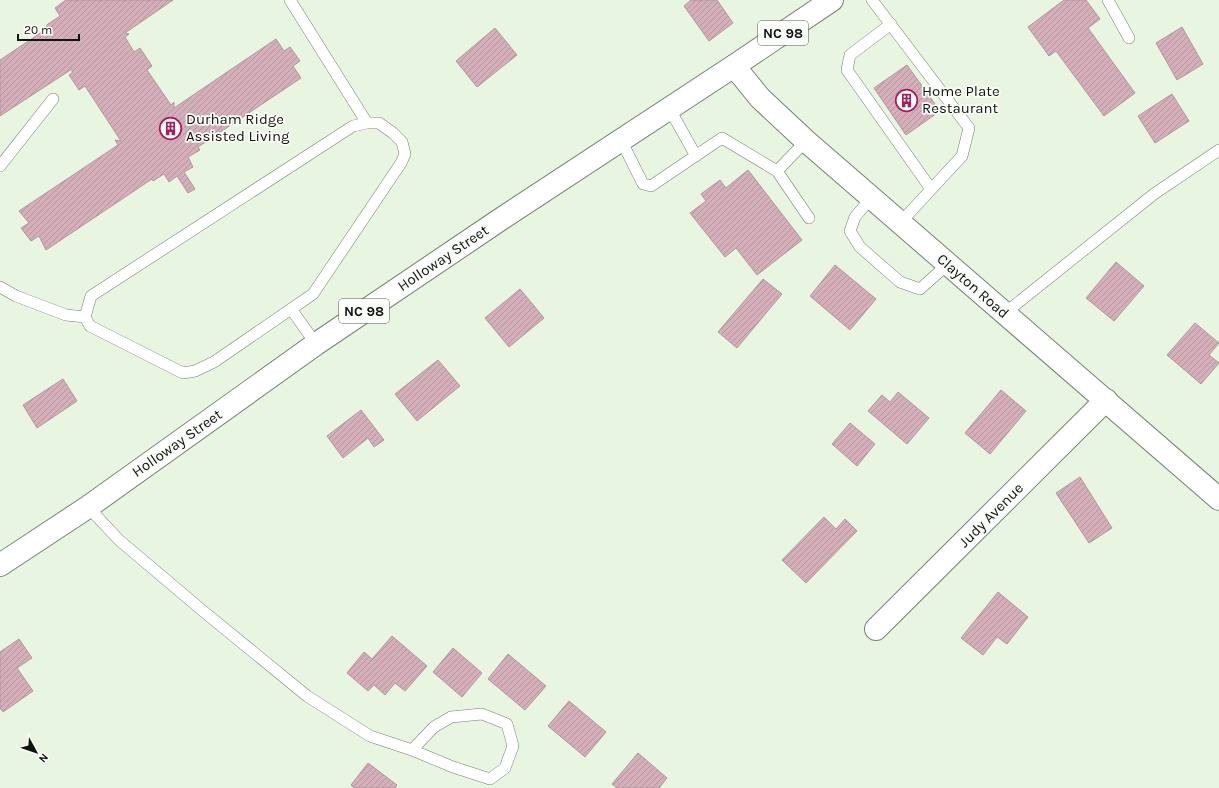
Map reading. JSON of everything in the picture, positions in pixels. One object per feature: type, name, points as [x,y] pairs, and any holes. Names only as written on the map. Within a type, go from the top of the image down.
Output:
[{"type":"main road","name":"Holloway Street","points":[[0,565],[88,507],[316,344],[501,219],[832,0]]},
{"type":"main road","name":"Clayton Road","points":[[734,66],[760,98],[806,140],[1219,499]]},
{"type":"main road","name":"Judy Avenue","points":[[876,629],[1106,400]]},
{"type":"lane","points":[[290,0],[367,122]]},
{"type":"lane","points":[[872,0],[969,128],[962,156],[900,223]]},
{"type":"lane","points":[[1108,0],[1129,38]]},
{"type":"lane","points":[[891,24],[850,55],[847,70],[931,189]]},
{"type":"lane","points":[[0,166],[53,99]]},
{"type":"lane","points":[[669,108],[696,156]]},
{"type":"lane","points":[[367,122],[379,123],[393,133],[402,142],[405,154],[313,294],[291,309],[214,362],[195,371],[183,373],[96,330],[90,326],[85,317],[91,296],[353,126],[367,122]]},
{"type":"lane","points":[[621,140],[643,184],[651,186],[722,138],[776,171],[809,218]]},
{"type":"lane","points":[[776,171],[806,140]]},
{"type":"lane","points":[[1005,313],[1154,194],[1219,150]]},
{"type":"lane","points":[[871,198],[855,217],[850,231],[860,247],[888,272],[900,282],[920,288],[948,264]]},
{"type":"lane","points":[[0,287],[16,296],[66,315],[85,317]]},
{"type":"lane","points":[[291,309],[316,344]]},
{"type":"lane","points":[[88,507],[119,540],[307,696],[370,736],[412,750],[453,768],[490,779],[505,768],[513,746],[507,724],[482,714],[452,717],[434,727],[412,750]]},
{"type":"building","name":"Durham Ridge Assisted Living","points":[[66,0],[173,0],[125,33],[129,34],[125,37],[134,52],[140,48],[152,66],[147,70],[171,105],[174,102],[174,108],[276,39],[284,51],[290,47],[300,61],[293,66],[301,78],[198,147],[200,150],[188,157],[193,167],[184,172],[195,189],[188,193],[177,176],[169,182],[164,174],[153,181],[152,179],[46,250],[39,236],[31,241],[21,228],[29,223],[19,211],[118,145],[115,140],[121,141],[85,86],[79,90],[69,75],[72,73],[72,69],[0,116],[0,60],[42,32],[48,24],[60,16],[55,8]]},
{"type":"building","points":[[691,0],[717,0],[733,23],[709,41],[684,6]]},
{"type":"building","points":[[1064,0],[1086,0],[1100,19],[1088,28],[1135,93],[1104,116],[1056,51],[1049,56],[1028,27]]},
{"type":"building","points":[[1182,27],[1203,64],[1177,80],[1156,43]]},
{"type":"building","points":[[495,28],[517,55],[477,87],[456,61]]},
{"type":"building","name":"Home Plate Restaurant","points":[[907,65],[940,111],[906,135],[874,88]]},
{"type":"building","points":[[1172,94],[1189,121],[1155,143],[1138,116]]},
{"type":"building","points":[[748,170],[802,240],[757,275],[736,248],[725,257],[690,213],[706,201],[701,194],[720,180],[726,188]]},
{"type":"building","points":[[1116,262],[1144,286],[1114,321],[1086,298]]},
{"type":"building","points":[[835,265],[876,299],[850,330],[810,296]]},
{"type":"building","points":[[763,279],[782,294],[737,348],[718,332]]},
{"type":"building","points":[[520,289],[544,318],[509,347],[485,318]]},
{"type":"building","points":[[1195,323],[1219,343],[1209,355],[1219,363],[1201,384],[1167,355]]},
{"type":"building","points":[[438,360],[460,386],[417,421],[395,394]]},
{"type":"building","points":[[63,379],[77,401],[37,428],[23,405]]},
{"type":"building","points":[[1001,390],[1026,411],[990,454],[965,433]]},
{"type":"building","points":[[898,392],[929,418],[907,444],[868,411],[882,395],[890,402]]},
{"type":"building","points":[[361,410],[384,440],[374,447],[368,438],[343,458],[327,436]]},
{"type":"building","points":[[850,423],[875,444],[857,466],[832,444]]},
{"type":"building","points":[[1080,477],[1112,528],[1089,543],[1056,493]]},
{"type":"building","points":[[824,517],[836,529],[845,519],[857,531],[806,583],[782,560]]},
{"type":"building","points":[[998,592],[1028,617],[1007,644],[997,637],[983,655],[961,638]]},
{"type":"building","points":[[392,636],[427,666],[405,691],[395,683],[385,695],[374,685],[368,691],[347,673],[364,652],[372,659]]},
{"type":"building","points":[[19,639],[32,658],[17,668],[33,691],[3,712],[0,708],[0,652]]},
{"type":"building","points":[[453,648],[482,673],[462,697],[433,672]]},
{"type":"building","points":[[508,654],[546,686],[525,710],[488,679]]},
{"type":"building","points":[[569,701],[606,732],[585,757],[548,726]]},
{"type":"building","points":[[638,753],[667,778],[659,788],[617,788],[612,784]]},
{"type":"building","points":[[368,763],[397,785],[395,788],[354,788],[351,785]]},
{"type":"place","name":"Home Plate Restaurant","points":[[907,100]]},
{"type":"place","name":"Durham Ridge Assisted Living","points":[[170,128]]}]
